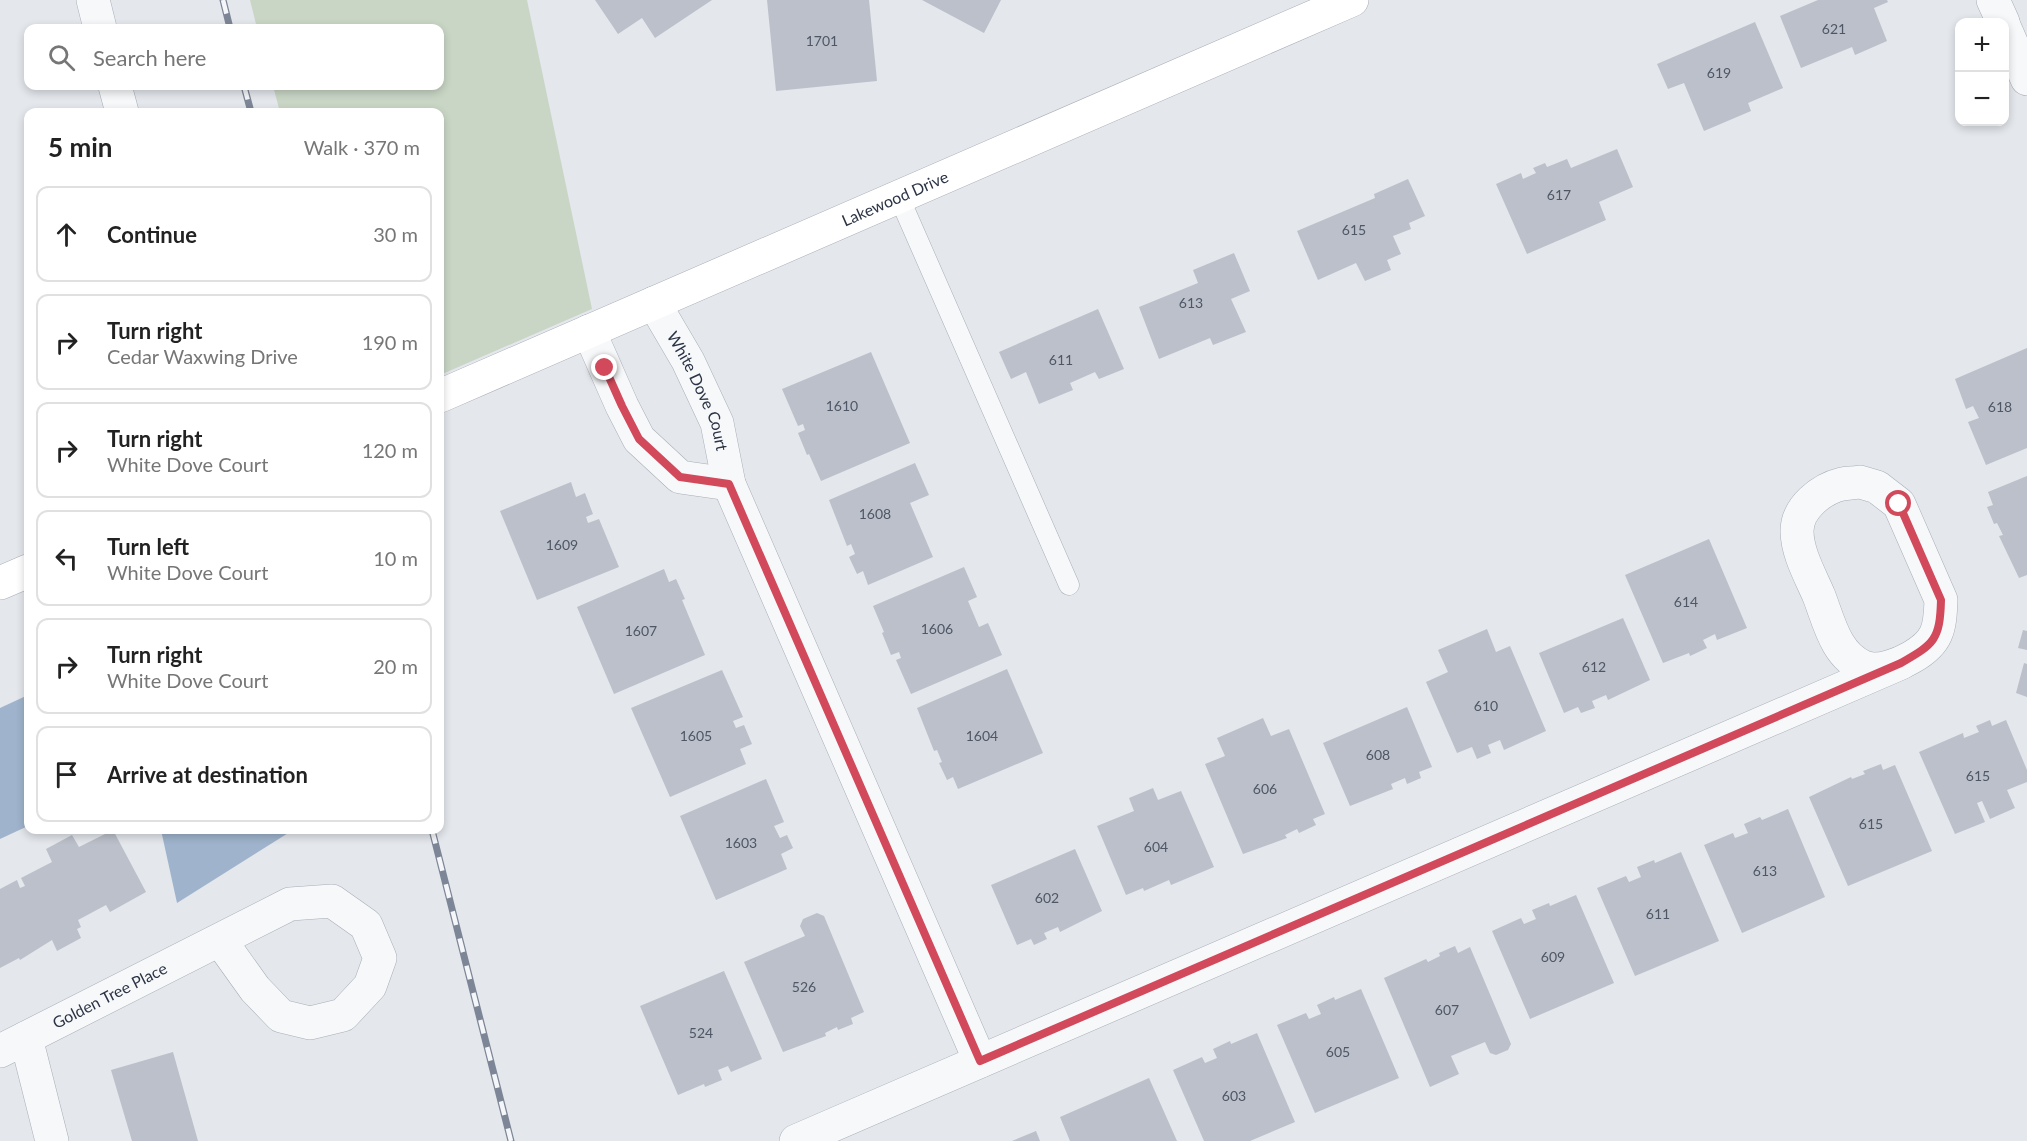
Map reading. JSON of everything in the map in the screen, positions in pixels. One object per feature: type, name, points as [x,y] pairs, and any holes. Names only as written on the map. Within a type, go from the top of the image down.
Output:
[{"type":"street","points":[[93,0],[99,24]]},
{"type":"street","name":"Lakewood Drive","points":[[444,394],[1352,0]]},
{"type":"street","points":[[1993,0],[2001,18]]},
{"type":"street","points":[[2009,36],[2027,79]]},
{"type":"street","points":[[116,90],[121,108]]},
{"type":"street","name":"White Dove Court","points":[[654,303],[688,361],[717,423],[729,484],[980,1061]]},
{"type":"street","points":[[589,331],[639,439],[680,477],[729,484]]},
{"type":"street","points":[[796,1141],[1901,663],[1927,648],[1936,635],[1941,618],[1941,600],[1899,504],[1877,487],[1860,482],[1842,484],[1825,491],[1812,500],[1803,513],[1797,530],[1800,549],[1838,645],[1851,659],[1865,668],[1882,668],[1901,663]]},
{"type":"street","points":[[0,583],[24,573]]},
{"type":"street","name":"Golden Tree Place","points":[[13,1045],[220,939],[290,904],[332,900],[366,925],[380,958],[370,986],[343,1015],[310,1023],[281,1016],[255,989],[220,939]]},
{"type":"street","points":[[13,1045],[52,1141]]},
{"type":"lane","points":[[899,197],[1069,585]]},
{"type":"green space","points":[[250,0],[527,0],[592,309],[444,373],[444,108],[279,108],[274,90],[444,90],[444,24],[256,24]]},
{"type":"water","points":[[24,697],[24,828],[0,839],[0,708]]},
{"type":"water","points":[[162,834],[287,834],[177,903]]},
{"type":"building","points":[[595,0],[712,0],[655,38],[642,18],[618,34]]},
{"type":"building","points":[[767,0],[869,0],[877,81],[776,91]]},
{"type":"building","points":[[922,0],[1001,0],[984,33]]},
{"type":"building","points":[[1818,0],[1887,0],[1888,2],[1874,8],[1887,41],[1855,55],[1852,47],[1801,68],[1780,16]]},
{"type":"building","points":[[1755,22],[1783,88],[1748,103],[1751,111],[1704,131],[1684,83],[1668,89],[1657,64]]},
{"type":"building","points":[[1617,149],[1633,187],[1599,202],[1606,220],[1527,254],[1496,184],[1521,173],[1523,179],[1536,173],[1533,168],[1545,163],[1547,167],[1567,159],[1571,168]]},
{"type":"building","points":[[1408,179],[1425,216],[1409,223],[1411,229],[1393,236],[1401,254],[1387,260],[1391,270],[1365,281],[1356,263],[1318,280],[1297,231],[1375,198],[1374,194]]},
{"type":"building","points":[[1234,253],[1250,291],[1231,299],[1246,332],[1213,345],[1210,338],[1159,359],[1139,307],[1198,283],[1193,270]]},
{"type":"building","points":[[1098,309],[1124,369],[1099,379],[1095,372],[1070,383],[1073,390],[1039,404],[1026,372],[1011,379],[999,352]]},
{"type":"building","points":[[2027,348],[2027,448],[1986,465],[1968,422],[1979,418],[1973,406],[1966,409],[1955,379]]},
{"type":"building","points":[[871,352],[910,443],[821,481],[798,433],[805,430],[803,424],[798,426],[782,389]]},
{"type":"building","points":[[915,463],[929,495],[910,503],[933,557],[868,585],[863,571],[857,574],[849,557],[855,554],[851,544],[847,546],[829,500]]},
{"type":"building","points":[[2027,476],[2027,575],[2019,578],[1999,536],[2003,535],[1997,523],[1994,524],[1987,507],[1993,505],[1988,492]]},
{"type":"building","points":[[571,482],[576,497],[585,493],[593,514],[586,517],[588,523],[599,519],[619,567],[537,600],[500,511]]},
{"type":"building","points":[[1709,539],[1747,628],[1717,640],[1715,634],[1703,640],[1707,648],[1690,656],[1689,653],[1663,663],[1625,575]]},
{"type":"building","points":[[964,567],[977,597],[968,601],[979,627],[988,623],[1002,655],[911,694],[896,660],[901,658],[899,652],[891,655],[873,606]]},
{"type":"building","points":[[664,569],[669,582],[676,579],[685,599],[682,600],[705,655],[614,694],[577,607]]},
{"type":"building","points":[[1623,618],[1650,680],[1608,700],[1606,695],[1592,701],[1595,708],[1581,713],[1578,707],[1564,713],[1539,653]]},
{"type":"building","points":[[1487,629],[1496,652],[1510,646],[1546,731],[1504,750],[1500,740],[1488,745],[1491,753],[1477,759],[1472,747],[1457,753],[1426,682],[1448,672],[1438,650]]},
{"type":"building","points":[[2023,630],[2027,631],[2027,650],[2018,648]]},
{"type":"building","points":[[2024,663],[2027,664],[2027,697],[2016,693]]},
{"type":"building","points":[[1007,669],[1043,753],[958,789],[953,777],[947,780],[939,763],[942,762],[937,750],[934,751],[917,708]]},
{"type":"building","points":[[722,670],[743,717],[733,721],[736,728],[744,725],[752,744],[740,749],[746,764],[670,797],[631,708]]},
{"type":"building","points":[[1407,707],[1432,767],[1419,772],[1421,778],[1407,784],[1405,778],[1391,784],[1393,789],[1350,806],[1323,743]]},
{"type":"building","points":[[1263,718],[1271,736],[1289,729],[1325,814],[1313,819],[1316,825],[1299,833],[1297,829],[1285,835],[1287,838],[1243,854],[1205,764],[1225,756],[1217,738]]},
{"type":"building","points":[[1990,720],[1992,726],[2006,720],[2027,770],[2027,782],[2007,790],[2015,808],[1990,819],[1982,801],[1977,803],[1985,822],[1955,834],[1919,752],[1963,733],[1964,738],[1979,732],[1976,726]]},
{"type":"building","points":[[1881,764],[1883,770],[1895,765],[1932,851],[1848,886],[1809,797],[1851,777],[1852,779],[1865,774],[1863,771]]},
{"type":"building","points":[[766,779],[784,822],[774,826],[780,838],[787,835],[793,848],[781,854],[787,869],[716,900],[680,816]]},
{"type":"building","points":[[1153,788],[1158,800],[1181,791],[1214,867],[1171,885],[1169,880],[1144,891],[1143,888],[1126,895],[1097,826],[1134,811],[1129,798]]},
{"type":"building","points":[[1788,809],[1825,897],[1742,933],[1704,845],[1733,833],[1735,838],[1748,833],[1744,824],[1760,817],[1762,820]]},
{"type":"building","points":[[105,834],[115,834],[146,892],[110,912],[106,905],[78,920],[81,927],[77,929],[81,938],[57,951],[52,940],[20,960],[19,958],[0,968],[0,889],[17,880],[20,888],[25,886],[21,878],[52,862],[46,849],[72,835],[79,847]]},
{"type":"building","points":[[1075,849],[1102,911],[1060,932],[1058,927],[1044,933],[1047,939],[1034,945],[1031,939],[1017,945],[991,885]]},
{"type":"building","points":[[1681,852],[1719,941],[1635,976],[1597,888],[1626,876],[1629,882],[1641,877],[1637,867],[1654,860],[1655,863]]},
{"type":"building","points":[[1576,895],[1614,983],[1530,1019],[1492,931],[1521,918],[1524,924],[1536,919],[1532,910],[1549,903],[1550,906]]},
{"type":"building","points":[[817,913],[824,916],[864,1012],[851,1018],[853,1024],[838,1030],[837,1027],[825,1033],[826,1036],[783,1052],[744,962],[805,936],[800,926],[803,919]]},
{"type":"building","points":[[1455,946],[1458,953],[1470,947],[1511,1044],[1508,1050],[1496,1055],[1490,1053],[1485,1042],[1451,1056],[1459,1074],[1430,1087],[1384,978],[1426,959],[1428,962],[1440,956],[1439,953]]},
{"type":"building","points":[[724,971],[762,1059],[731,1072],[728,1066],[718,1070],[722,1080],[705,1087],[704,1084],[678,1095],[640,1006]]},
{"type":"building","points":[[1361,989],[1399,1078],[1315,1113],[1277,1025],[1306,1013],[1309,1019],[1321,1014],[1317,1005]]},
{"type":"building","points":[[1257,1033],[1295,1122],[1250,1141],[1204,1141],[1173,1070],[1202,1057],[1205,1063],[1217,1058],[1213,1049]]},
{"type":"building","points":[[173,1052],[198,1141],[132,1141],[111,1070]]},
{"type":"building","points":[[1149,1078],[1177,1141],[1070,1141],[1060,1117]]},
{"type":"building","points":[[1036,1131],[1040,1141],[1012,1141]]},
{"type":"railway","points":[[223,0],[229,24]]},
{"type":"railway","points":[[245,90],[250,108]]},
{"type":"railway","points":[[433,834],[511,1141]]},
{"type":"route","points":[[605,368],[639,439],[680,477],[729,484],[980,1061],[1901,663],[1927,648],[1936,635],[1941,618],[1941,600],[1899,504]]}]
